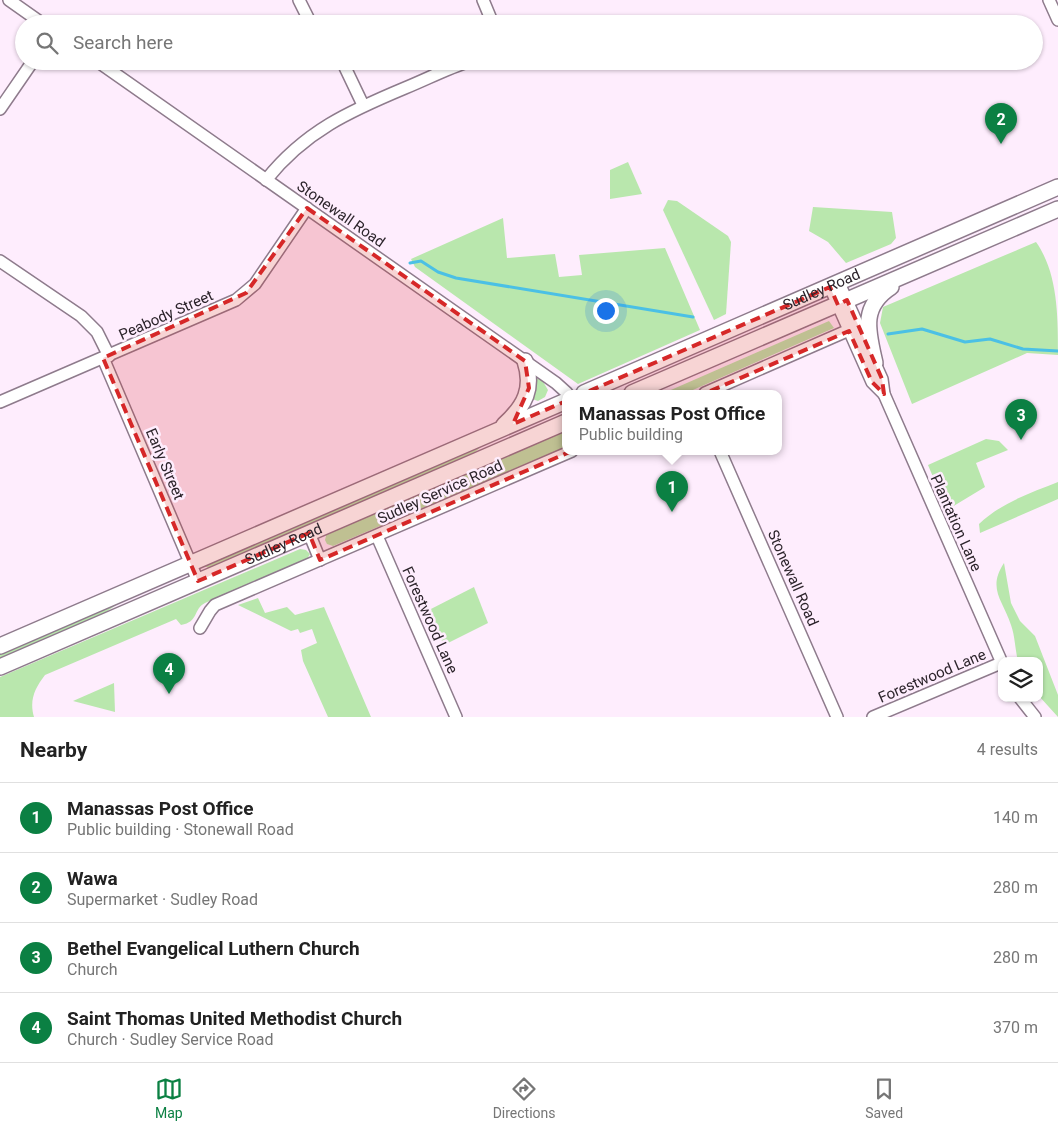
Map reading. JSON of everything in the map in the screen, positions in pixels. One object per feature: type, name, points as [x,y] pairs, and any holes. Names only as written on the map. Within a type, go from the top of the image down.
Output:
[{"type":"main road","name":"Sudley Road","points":[[591,390],[1058,187]]},
{"type":"main road","name":"Sudley Road","points":[[639,390],[1058,209]]},
{"type":"main road","points":[[875,363],[869,330],[870,308],[881,293],[908,274]]},
{"type":"main road","points":[[494,432],[509,420],[527,395],[530,380],[525,361]]},
{"type":"main road","name":"Sudley Road","points":[[0,646],[562,403]]},
{"type":"main road","name":"Sudley Road","points":[[0,667],[562,424]]},
{"type":"street","points":[[9,0],[30,15]]},
{"type":"street","points":[[299,0],[306,15]]},
{"type":"street","points":[[484,0],[490,15]]},
{"type":"street","points":[[1049,0],[1058,20]]},
{"type":"street","points":[[0,109],[27,70]]},
{"type":"street","name":"Stonewall Road","points":[[110,70],[564,390]]},
{"type":"street","points":[[346,70],[363,105]]},
{"type":"street","points":[[266,180],[304,140],[324,126],[363,105],[448,70]]},
{"type":"street","name":"Peabody Street","points":[[0,402],[236,300],[246,293],[306,208]]},
{"type":"street","name":"Early Street","points":[[0,260],[81,316],[97,332],[198,581]]},
{"type":"street","name":"Plantation Lane","points":[[835,285],[849,330],[872,382],[884,394]]},
{"type":"street","name":"Plantation Lane","points":[[842,303],[875,363],[882,379],[884,394],[999,657]]},
{"type":"street","points":[[711,390],[849,330]]},
{"type":"street","name":"Sudley Service Road","points":[[200,628],[210,610],[216,605],[563,455]]},
{"type":"street","name":"Stonewall Road","points":[[722,455],[837,717]]},
{"type":"street","points":[[309,533],[320,560]]},
{"type":"street","name":"Forestwood Lane","points":[[377,536],[456,717]]},
{"type":"street","name":"Forestwood Lane","points":[[874,717],[998,665]]},
{"type":"street","points":[[1023,702],[1035,717]]},
{"type":"highlighted area","points":[[307,208],[525,361],[529,388],[513,424],[830,287],[838,305],[847,300],[882,379],[884,394],[872,382],[849,331],[320,560],[309,533],[198,581],[103,358],[246,293]]},
{"type":"green space","points":[[628,162],[642,194],[610,199],[610,170]]},
{"type":"green space","points":[[668,200],[677,201],[728,236],[731,242],[726,314],[714,320],[663,210]]},
{"type":"green space","points":[[813,207],[892,212],[896,238],[891,244],[846,263],[828,242],[809,231]]},
{"type":"green space","points":[[503,218],[507,258],[555,254],[559,277],[582,275],[579,255],[665,248],[700,330],[578,384],[415,267],[411,259]]},
{"type":"green space","points":[[1036,242],[1049,267],[1053,281],[1057,310],[1058,355],[1027,353],[912,404],[880,323],[883,307]]},
{"type":"green space","points":[[829,321],[834,328],[693,390],[671,390]]},
{"type":"green space","points":[[535,378],[542,380],[548,390],[545,397],[538,401],[532,399],[536,389]]},
{"type":"green space","points":[[562,433],[562,449],[333,546],[327,544],[325,540],[327,532]]},
{"type":"green space","points":[[986,439],[999,441],[1008,450],[976,463],[985,487],[947,510],[928,465]]},
{"type":"green space","points":[[488,441],[468,458],[209,568],[204,566]]},
{"type":"green space","points":[[1058,482],[1058,499],[980,533],[979,524],[997,510],[1016,499]]},
{"type":"green space","points":[[300,549],[306,550],[310,554],[306,561],[205,603],[191,621],[187,623],[181,625],[176,619],[45,675],[34,694],[32,705],[34,717],[0,717],[0,677]]},
{"type":"green space","points":[[1004,563],[1011,603],[1020,621],[1035,636],[1058,695],[1058,717],[1043,700],[1043,657],[1017,657],[1012,629],[998,594],[997,580]]},
{"type":"green space","points":[[474,587],[488,623],[444,645],[427,611]]},
{"type":"green space","points":[[128,597],[103,614],[0,659],[0,653]]},
{"type":"green space","points":[[258,598],[265,613],[287,607],[295,615],[324,607],[371,717],[328,717],[303,661],[301,650],[317,643],[312,629],[300,633],[298,629],[291,631],[238,605]]},
{"type":"green space","points":[[114,683],[115,712],[73,701]]},
{"type":"waterway","points":[[410,263],[421,261],[438,272],[456,278],[693,317]]},
{"type":"waterway","points":[[888,334],[922,329],[965,342],[990,339],[1023,349],[1058,351]]},
{"type":"place","name":"Wawa","points":[[1001,144]]},
{"type":"place","name":"Bethel Evangelical Luthern Church","points":[[1021,440]]},
{"type":"place","name":"Manassas Post Office","points":[[672,512]]},
{"type":"place","name":"Saint Thomas United Methodist Church","points":[[169,694]]}]
